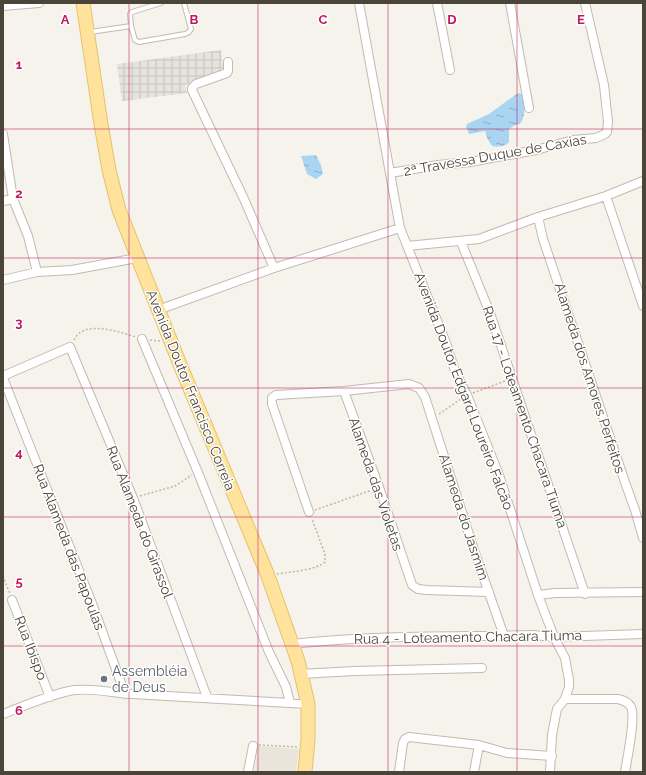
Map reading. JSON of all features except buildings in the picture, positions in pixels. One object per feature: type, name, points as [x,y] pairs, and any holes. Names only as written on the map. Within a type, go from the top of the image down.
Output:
[{"type":"main road","name":"Avenida Doutor Francisco Correia","points":[[83,3],[101,124],[112,186],[119,210],[171,342],[268,576],[301,674],[308,704],[305,772]]},
{"type":"street","points":[[3,6],[39,3]]},
{"type":"street","name":"Avenida Doutor Edgard Loureiro Falcão","points":[[359,3],[400,228],[456,371],[499,475],[538,595],[554,637],[565,658],[569,687],[565,700],[557,710],[552,735],[550,772]]},
{"type":"street","points":[[437,3],[450,70]]},
{"type":"street","points":[[510,3],[529,108]]},
{"type":"street","name":"2ª Travessa Duque de Caxias","points":[[390,173],[438,165],[470,162],[536,150],[573,140],[602,136],[607,132],[608,118],[604,85],[585,3]]},
{"type":"street","points":[[228,62],[227,73],[196,84],[192,90],[244,199],[274,268]]},
{"type":"street","points":[[3,134],[13,199],[28,236],[38,272]]},
{"type":"street","points":[[407,246],[439,242],[461,242],[479,239],[538,217],[606,196],[643,181]]},
{"type":"street","points":[[606,196],[643,306]]},
{"type":"street","points":[[3,201],[13,199]]},
{"type":"street","name":"Alameda dos Amores Perfeitos","points":[[538,217],[543,239],[635,510],[643,538]]},
{"type":"street","points":[[158,310],[274,268],[400,228]]},
{"type":"street","name":"Rua 17 - Loteamento Chacara Tiuma","points":[[461,242],[490,313],[585,594]]},
{"type":"street","points":[[3,280],[38,272],[72,270],[137,258]]},
{"type":"street","points":[[142,339],[197,470],[267,648],[286,687],[290,703]]},
{"type":"street","points":[[3,377],[70,347]]},
{"type":"street","name":"Rua Alameda do Girassol","points":[[70,347],[133,498],[207,697]]},
{"type":"street","name":"Rua Alameda das Papoulas","points":[[3,377],[93,606],[125,694]]},
{"type":"street","name":"Alameda do Jasmim","points":[[344,391],[410,384],[419,388],[425,397],[504,636]]},
{"type":"street","points":[[309,512],[272,404],[272,398],[276,395],[344,391]]},
{"type":"street","name":"Alameda das Violetas","points":[[344,391],[379,487],[412,585],[418,589],[489,592]]},
{"type":"street","points":[[538,595],[554,593],[585,594],[643,592]]},
{"type":"street","name":"Rua Ibispo","points":[[12,600],[50,697]]},
{"type":"street","name":"Rua 4 - Loteamento Chacara Tiuma","points":[[292,644],[334,639],[384,637],[533,635],[554,637],[643,634]]},
{"type":"street","points":[[301,674],[354,671],[482,668]]},
{"type":"street","points":[[3,714],[50,697],[79,690],[308,704]]},
{"type":"street","points":[[565,700],[618,699],[624,700],[632,708],[632,720],[625,772]]},
{"type":"street","points":[[398,772],[405,739],[409,737],[479,745],[508,753],[552,756]]},
{"type":"street","points":[[474,772],[479,745]]},
{"type":"street","points":[[248,772],[253,746]]},
{"type":"lane","points":[[161,3],[132,12],[130,14],[131,26],[135,40],[139,42],[189,32],[191,29],[184,3]]},
{"type":"lane","points":[[88,32],[131,26]]},
{"type":"path","points":[[70,347],[78,334],[88,329],[96,328],[142,339],[171,342]]},
{"type":"path","points":[[133,498],[175,486],[197,470]]},
{"type":"path","points":[[268,576],[323,565],[325,562],[325,554],[309,512],[379,487]]},
{"type":"path","name":"Rua Ibispo","points":[[3,576],[12,600]]},
{"type":"path","points":[[253,746],[274,744],[307,748]]},
{"type":"shaded area","points":[[221,50],[224,74],[185,85],[187,93],[122,101],[117,64]]},
{"type":"shaded area","points":[[258,746],[299,749],[296,772],[255,772]]},
{"type":"water","points":[[518,93],[522,94],[525,105],[524,113],[520,124],[509,129],[509,142],[506,145],[492,146],[485,131],[469,134],[466,127],[467,124],[489,114]]},
{"type":"water","points":[[316,155],[321,165],[323,174],[316,179],[307,174],[301,156]]},
{"type":"place","name":"Assembléia de Deus","points":[[104,679]]}]
